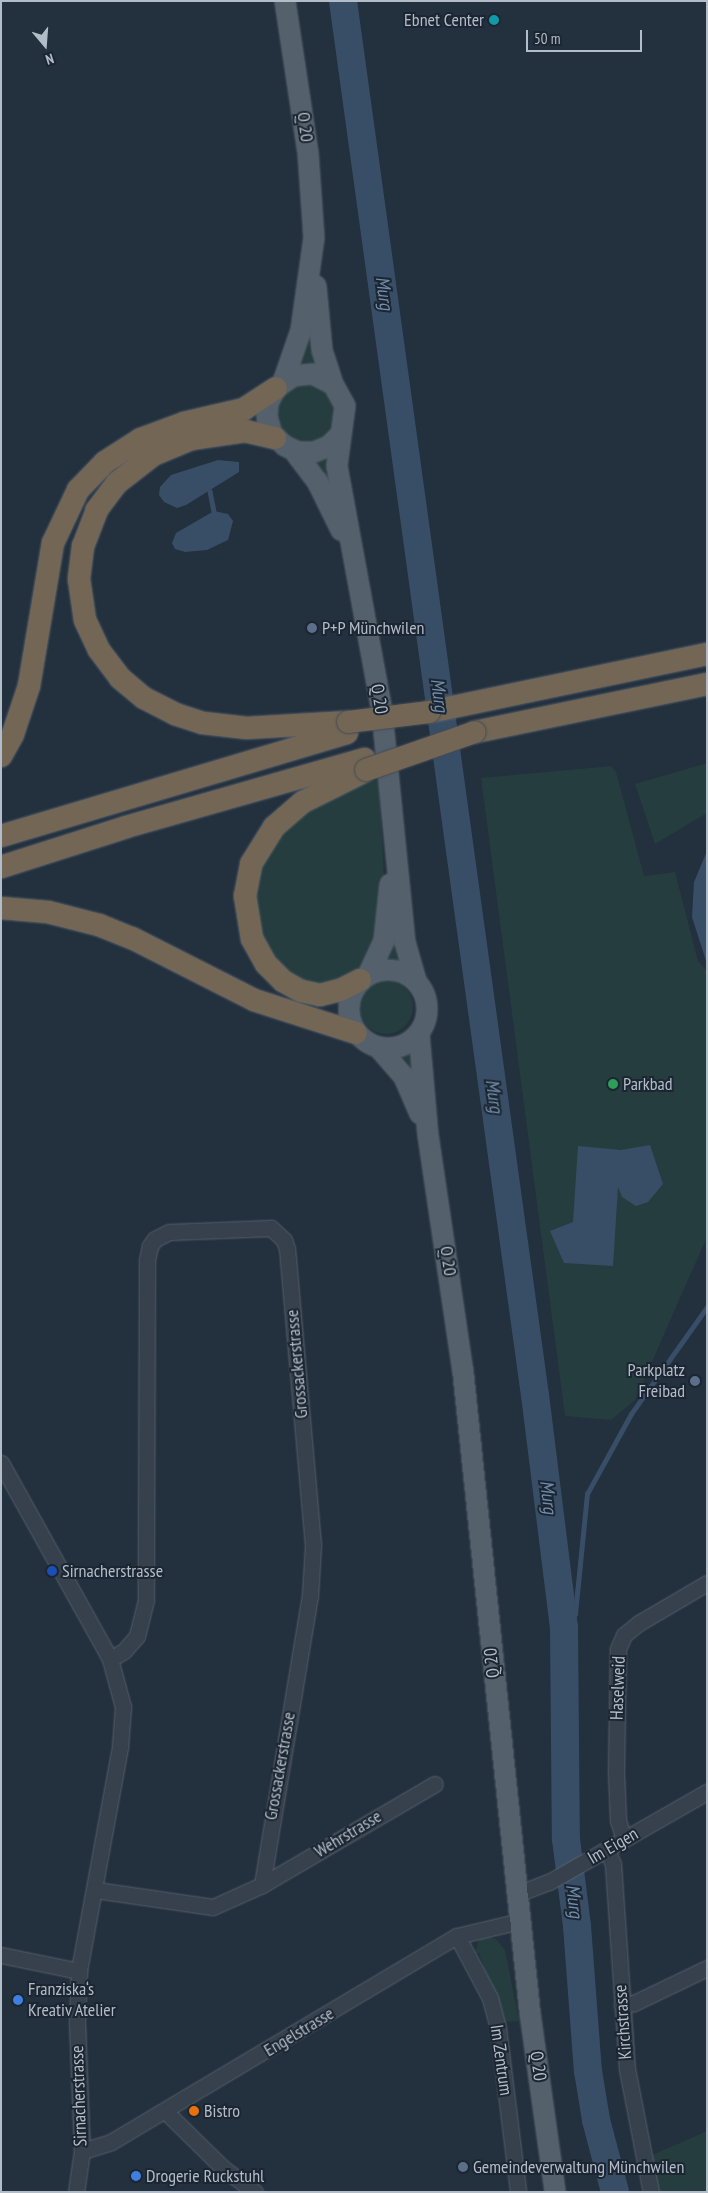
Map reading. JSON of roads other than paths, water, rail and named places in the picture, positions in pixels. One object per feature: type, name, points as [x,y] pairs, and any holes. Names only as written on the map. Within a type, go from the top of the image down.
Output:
[{"type":"highway","points":[[1,756],[18,723],[29,686],[53,543],[78,490],[105,462],[141,439],[184,423],[244,410],[279,385]]},
{"type":"highway","points":[[275,438],[245,431],[191,439],[153,455],[117,482],[97,510],[84,546],[79,579],[85,620],[99,650],[120,678],[153,704],[182,716],[203,723],[247,728],[349,727]]},
{"type":"highway","points":[[1,836],[349,727],[707,654]]},
{"type":"highway","points":[[1,867],[135,824],[365,765],[475,732],[707,684]]},
{"type":"highway","points":[[365,765],[314,795],[280,820],[255,856],[245,896],[252,939],[266,964],[282,981],[301,991],[320,995],[340,990],[365,977]]},
{"type":"highway","points":[[1,908],[48,912],[99,925],[139,941],[254,1000],[356,1033]]},
{"type":"main road","name":"Q 20","points":[[285,1],[308,154],[320,338],[333,384],[346,409],[340,435],[337,466],[350,548],[382,712],[394,853],[406,951],[428,1008],[419,1033],[428,1135],[463,1371],[517,1894],[554,2192]]},
{"type":"main road","name":"Q 20","points":[[314,253],[301,330],[267,410],[268,424],[275,438],[294,451],[320,486],[350,548]]},
{"type":"main road","points":[[279,385],[308,374],[333,384]]},
{"type":"main road","points":[[294,451],[318,451],[340,435]]},
{"type":"main road","name":"Q 20","points":[[394,853],[384,941],[348,1005],[348,1015],[356,1033],[378,1047],[404,1077],[428,1135]]},
{"type":"main road","points":[[365,977],[395,970],[416,980]]},
{"type":"main road","points":[[378,1047],[402,1046],[419,1033]]},
{"type":"street","name":"Grossackerstrasse","points":[[110,1659],[124,1651],[137,1636],[146,1600],[147,1260],[150,1246],[155,1239],[169,1232],[271,1228],[284,1240],[287,1249],[312,1568],[262,1885]]},
{"type":"street","name":"Sirnacherstrasse","points":[[1,1463],[110,1659],[118,1682],[122,1726],[96,1890],[79,1971],[77,2022],[82,2151],[76,2192]]},
{"type":"street","name":"Haselweid","points":[[624,1839],[618,1820],[616,1772],[618,1649],[624,1635],[639,1623],[707,1583]]},
{"type":"street","name":"Wehrstrasse","points":[[262,1885],[435,1784]]},
{"type":"street","name":"Im Eigen","points":[[517,1894],[549,1882],[583,1864],[707,1792]]},
{"type":"street","name":"Kirchstrasse","points":[[607,1850],[613,1864],[622,2005],[633,2112],[651,2192]]},
{"type":"street","points":[[96,1890],[213,1906],[262,1885]]},
{"type":"street","name":"Engelstrasse","points":[[82,2151],[103,2146],[457,1936],[520,1921]]},
{"type":"street","name":"Im Zentrum","points":[[457,1936],[490,1998],[498,2028],[518,2192]]},
{"type":"street","points":[[1,1955],[79,1971]]},
{"type":"street","points":[[622,2005],[634,2003],[707,1968]]},
{"type":"street","points":[[164,2111],[223,2168],[255,2192]]},
{"type":"water","points":[[218,460],[239,462],[239,472],[186,505],[177,508],[164,502],[159,495],[160,487],[171,475]]},
{"type":"water","points":[[214,511],[228,514],[233,521],[228,540],[207,550],[185,552],[175,549],[172,543],[176,533]]},
{"type":"water","points":[[707,851],[707,964],[692,917],[694,882]]},
{"type":"water","points":[[650,1145],[663,1184],[648,1202],[636,1206],[622,1197],[618,1187],[613,1266],[564,1263],[550,1231],[573,1222],[578,1146],[621,1150]]},
{"type":"waterway","name":"Murg","points":[[343,1],[535,1395],[564,1627],[566,1839],[577,1926],[588,2071],[596,2120],[615,2192]]},
{"type":"waterway","points":[[210,491],[214,511]]},
{"type":"waterway","points":[[563,1621],[575,1614],[587,1494],[631,1414],[707,1307]]},
{"type":"place","name":"Ebnet Center","points":[[494,20]]},
{"type":"place","name":"P+P Münchwilen","points":[[312,628]]},
{"type":"place","name":"Parkbad","points":[[613,1084]]},
{"type":"place","name":"Parkplatz Freibad","points":[[695,1381]]},
{"type":"place","name":"Sirnacherstrasse","points":[[52,1571]]},
{"type":"place","name":"Franziska‘s Kreativ Atelier","points":[[18,2000]]},
{"type":"place","name":"Bistro","points":[[194,2111]]},
{"type":"place","name":"Gemeindeverwaltung Münchwilen","points":[[463,2167]]},
{"type":"place","name":"Drogerie Ruckstuhl","points":[[136,2176]]}]
